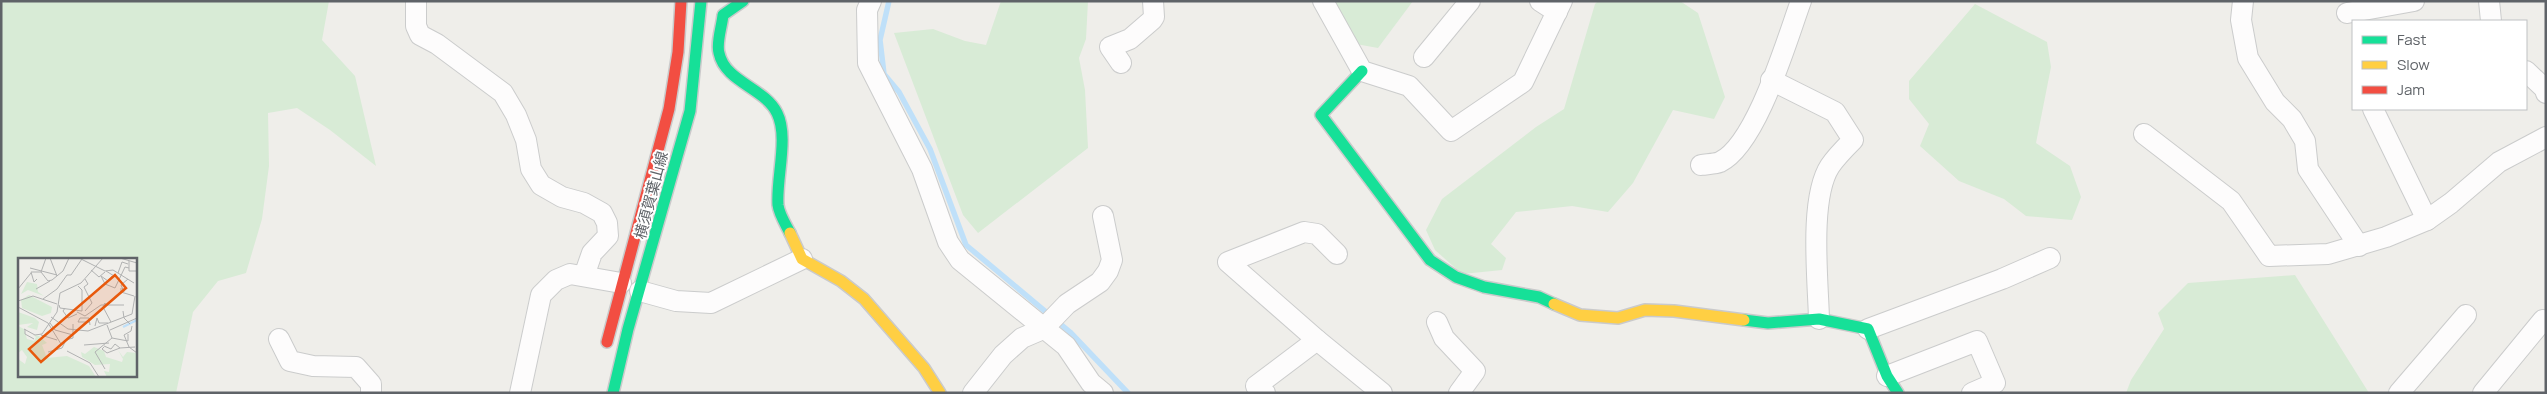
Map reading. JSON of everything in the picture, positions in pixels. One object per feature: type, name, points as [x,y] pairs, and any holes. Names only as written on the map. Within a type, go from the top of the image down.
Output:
[{"type":"street","points":[[416,1],[416,26],[420,35],[437,44],[503,94],[516,115],[526,140],[531,169],[541,185],[562,197],[584,203],[602,213],[607,223],[608,236],[592,253],[584,276]]},
{"type":"street","name":"横須賀葉山線","points":[[603,357],[621,283],[669,109],[678,52],[681,1]]},
{"type":"street","name":"横須賀葉山線","points":[[613,393],[628,330],[690,111],[701,1]]},
{"type":"street","points":[[743,1],[722,15],[718,52],[723,64],[766,99],[777,113],[781,131],[778,207],[802,259],[841,281],[864,299],[924,368],[940,393]]},
{"type":"street","points":[[872,1],[867,10],[868,63],[922,169],[948,242],[960,260],[1066,346],[1091,382],[1103,393]]},
{"type":"street","points":[[1121,63],[1110,47],[1130,39],[1152,20],[1154,17],[1153,1]]},
{"type":"street","points":[[1323,1],[1362,71],[1409,86],[1451,131],[1523,82],[1560,6],[1540,1]]},
{"type":"street","points":[[1424,57],[1470,1]]},
{"type":"street","points":[[1701,165],[1721,162],[1740,143],[1757,118],[1801,1]]},
{"type":"street","points":[[2243,1],[2241,20],[2248,58],[2275,102],[2292,119],[2304,141],[2308,169],[2359,246]]},
{"type":"street","points":[[2347,14],[2414,1]]},
{"type":"street","points":[[2489,1],[2491,20]]},
{"type":"street","points":[[1362,71],[1321,115],[1430,260],[1456,277],[1484,287],[1539,297],[1580,315],[1618,318],[1645,310],[1674,311],[1768,323],[1819,319],[1868,329],[2002,279],[2050,258]]},
{"type":"street","points":[[2527,72],[2545,89],[2546,93]]},
{"type":"street","points":[[1771,80],[1836,112],[1853,140],[1829,168],[1817,211],[1819,319]]},
{"type":"street","points":[[2373,110],[2427,220]]},
{"type":"street","points":[[2144,134],[2231,201],[2269,256],[2328,254],[2359,246],[2427,220],[2499,162],[2546,137]]},
{"type":"street","points":[[973,393],[1003,355],[1022,338],[1043,328],[1067,304],[1100,282],[1108,271],[1112,260],[1103,216]]},
{"type":"street","points":[[1337,254],[1317,234],[1304,232],[1228,262],[1317,340],[1382,393]]},
{"type":"street","points":[[640,291],[676,301],[711,303],[802,259]]},
{"type":"street","points":[[520,393],[541,295],[556,280],[570,274],[621,283]]},
{"type":"street","points":[[2399,393],[2466,315]]},
{"type":"street","points":[[2483,393],[2544,320]]},
{"type":"street","points":[[1437,322],[1444,338],[1476,370],[1458,393]]},
{"type":"street","points":[[1868,329],[1887,376],[1898,393]]},
{"type":"street","points":[[279,339],[290,360],[313,366],[356,366],[370,384],[371,393]]},
{"type":"street","points":[[1265,393],[1256,386],[1317,340]]},
{"type":"street","points":[[1887,376],[1978,341],[1995,383],[1972,393]]},
{"type":"green space","points":[[1,1],[329,1],[322,40],[355,76],[376,166],[330,130],[297,108],[268,113],[269,166],[262,219],[246,273],[218,281],[193,312],[176,393],[1,393]]},
{"type":"green space","points":[[1001,1],[1088,1],[1086,39],[1079,58],[1085,90],[1088,148],[978,233],[963,215],[894,33],[933,29],[965,41],[986,45]]},
{"type":"green space","points":[[1332,1],[1413,1],[1378,48],[1356,44]]},
{"type":"green space","points":[[1598,1],[1680,1],[1698,13],[1725,97],[1714,119],[1673,110],[1633,183],[1608,212],[1572,206],[1516,212],[1491,244],[1506,258],[1502,270],[1462,274],[1435,250],[1426,230],[1442,199],[1536,127],[1564,109],[1595,4]]},
{"type":"green space","points":[[1975,4],[2047,42],[2051,67],[2036,143],[2070,166],[2081,197],[2072,220],[2026,216],[2004,199],[1959,181],[1920,146],[1929,124],[1909,99],[1909,81]]},
{"type":"green space","points":[[2295,275],[2369,393],[2126,393],[2131,380],[2164,329],[2158,313],[2188,283]]},
{"type":"waterway","points":[[889,1],[880,40],[884,74],[899,92],[930,149],[966,245],[1070,332],[1128,393]]},
{"type":"traffic: fast","points":[[613,393],[628,329],[690,111],[701,1]]},
{"type":"traffic: fast","points":[[743,1],[723,15],[718,49],[723,63],[729,71],[764,97],[777,113],[782,134],[778,205],[781,216],[790,233]]},
{"type":"traffic: fast","points":[[1362,71],[1321,115],[1430,260],[1456,277],[1484,287],[1539,297],[1554,304]]},
{"type":"traffic: fast","points":[[1744,320],[1768,323],[1819,319],[1868,329],[1887,376],[1898,393]]},
{"type":"traffic: slow","points":[[790,233],[802,259],[841,281],[864,299],[924,368],[940,393]]},
{"type":"traffic: slow","points":[[1554,304],[1580,315],[1618,318],[1645,310],[1674,311],[1744,320]]},
{"type":"traffic: jam","points":[[607,342],[669,109],[678,52],[681,1]]}]
